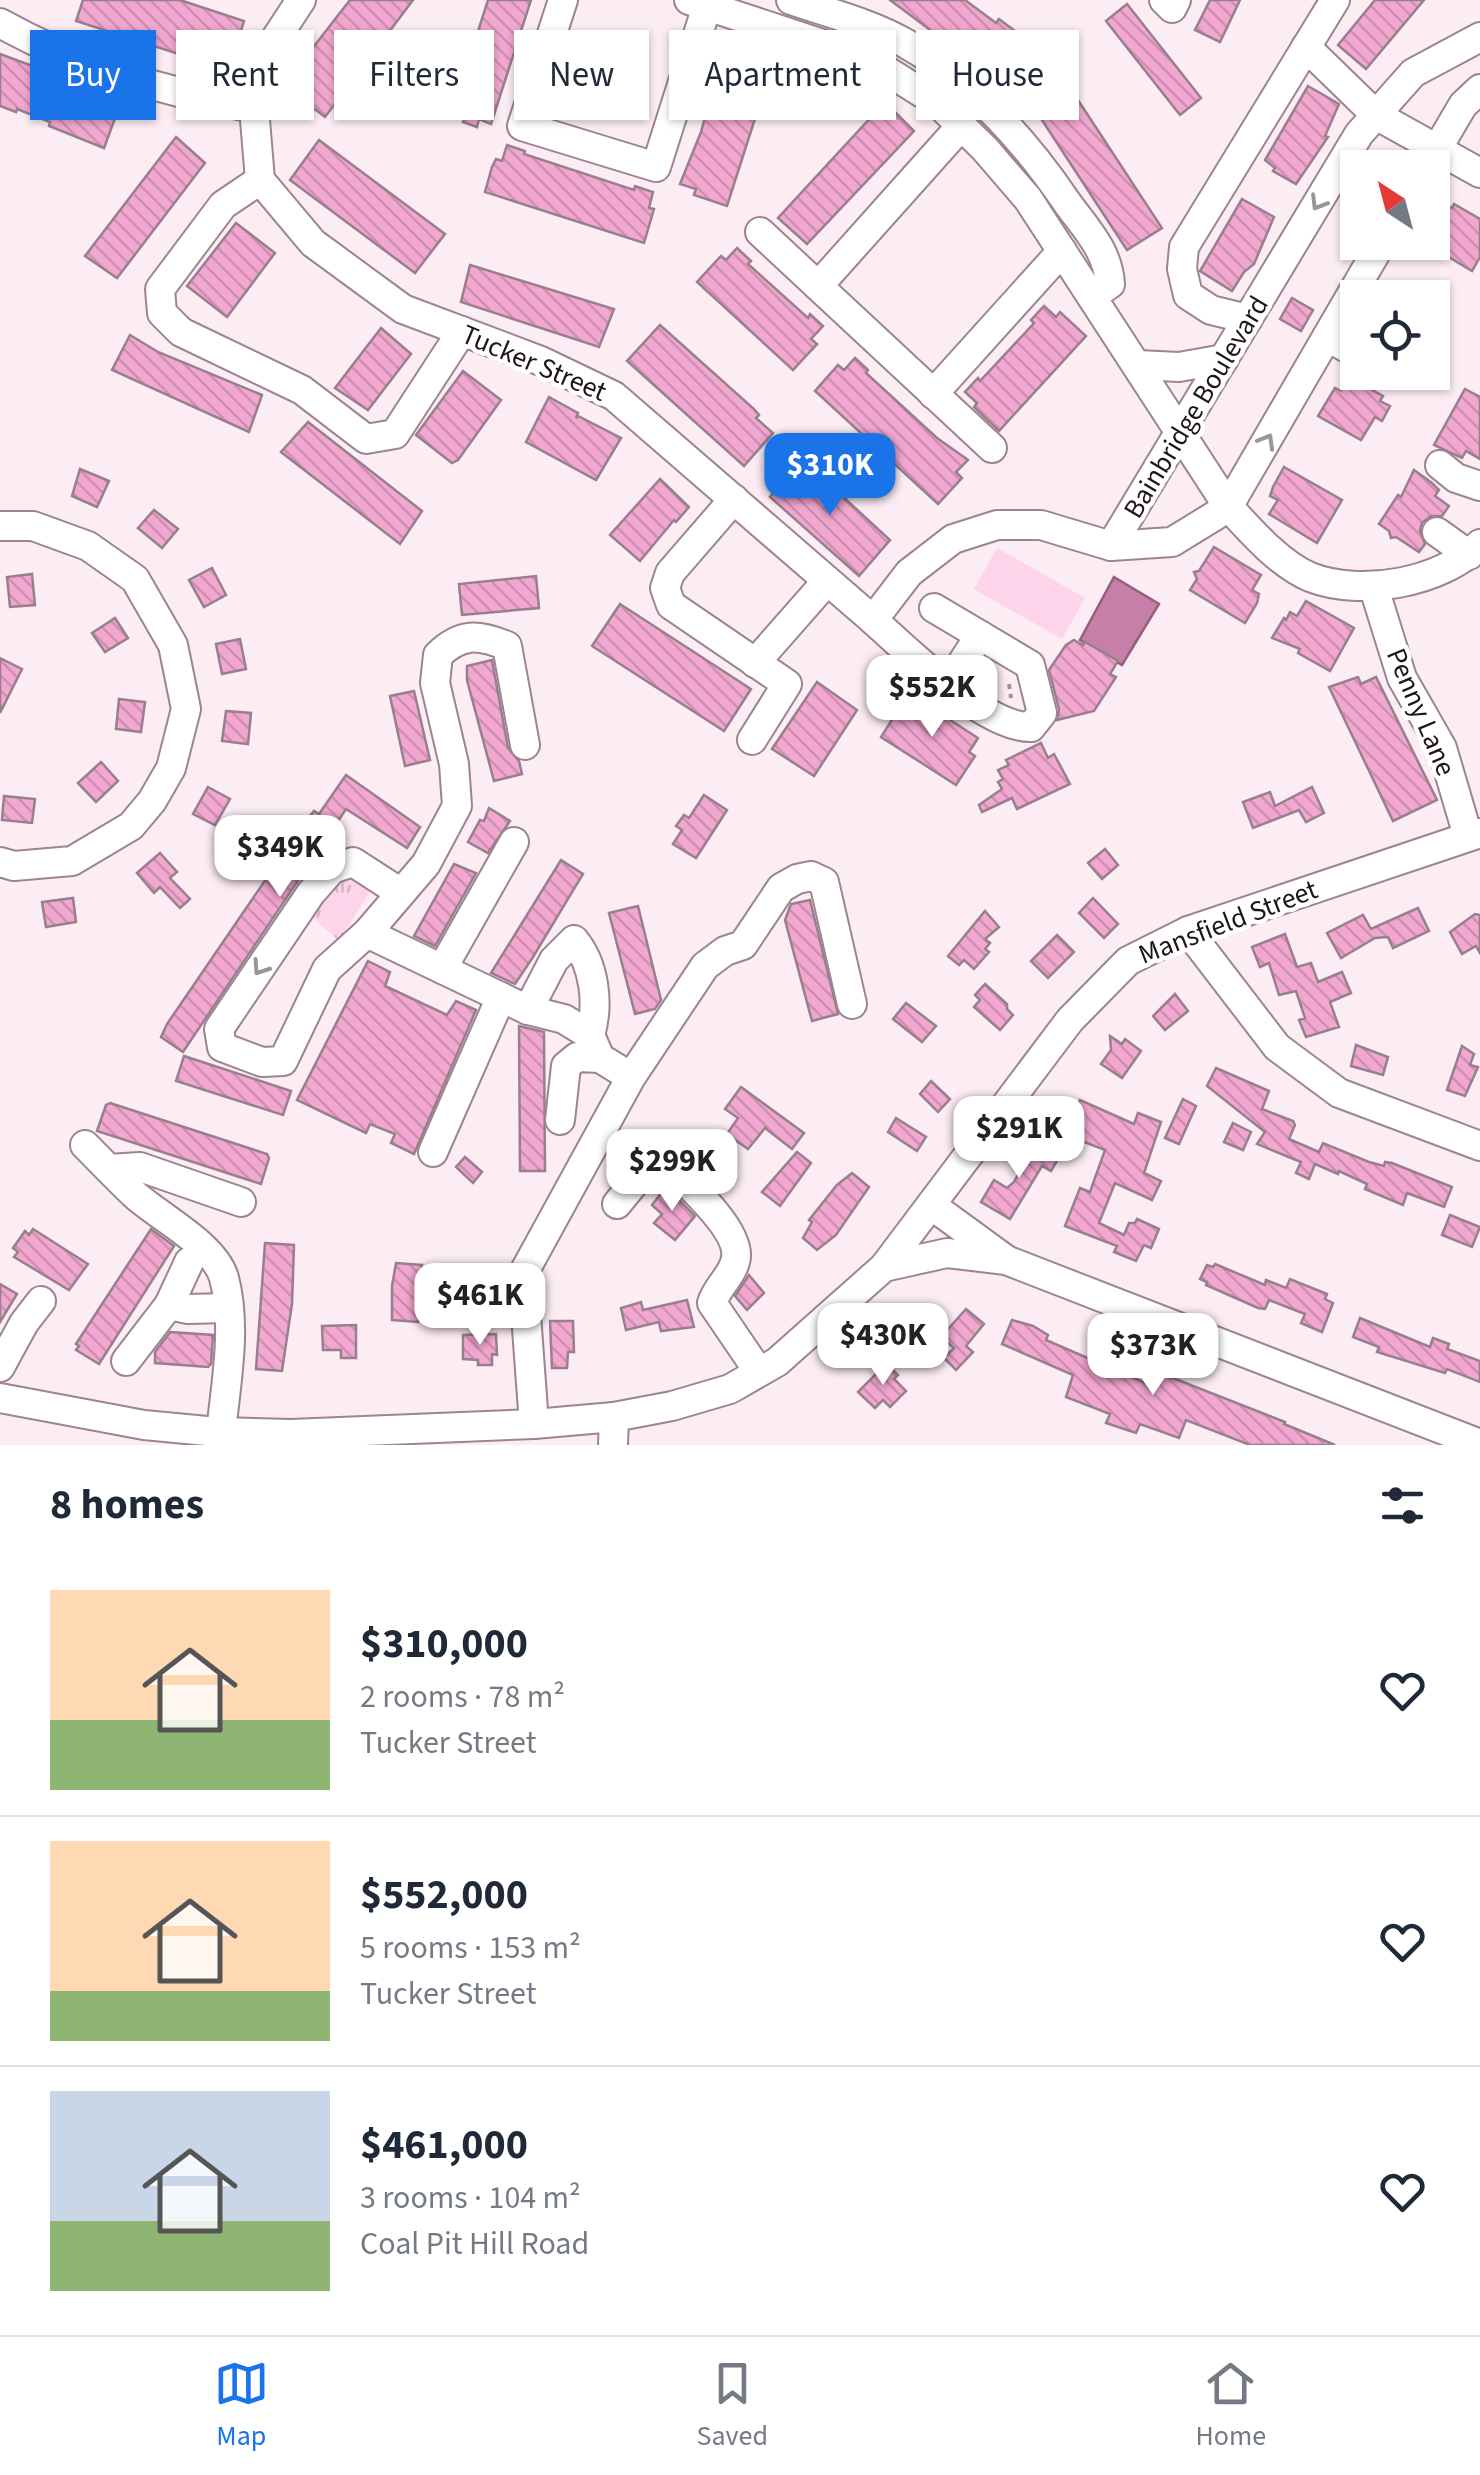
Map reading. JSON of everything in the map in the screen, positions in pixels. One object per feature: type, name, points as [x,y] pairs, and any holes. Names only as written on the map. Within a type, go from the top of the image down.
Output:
[{"type":"street","points":[[281,30],[301,0]]},
{"type":"street","points":[[562,0],[522,126],[656,166],[698,3],[781,30]]},
{"type":"street","points":[[790,0],[860,22],[905,43],[957,78],[1007,126],[1052,180],[1108,262],[1110,284],[1092,296]]},
{"type":"street","points":[[1164,0],[1172,8],[1176,0]]},
{"type":"street","points":[[1248,319],[1211,310],[1188,295],[1182,269],[1184,248],[1335,0]]},
{"type":"street","points":[[0,22],[40,45],[176,92]]},
{"type":"street","points":[[858,30],[860,22]]},
{"type":"street","name":"Bainbridge Boulevard","points":[[1112,546],[1359,134],[1413,72],[1480,37]]},
{"type":"street","points":[[1306,48],[1376,116],[1422,150]]},
{"type":"street","points":[[896,76],[938,103],[985,149],[1028,200],[1227,504],[1262,543],[1310,576],[1374,588],[1416,580],[1475,549]]},
{"type":"street","points":[[1436,150],[1463,105],[1480,89]]},
{"type":"street","points":[[255,120],[260,180],[224,205],[160,290],[162,313],[181,332],[302,390],[366,439],[395,434],[462,331]]},
{"type":"street","points":[[818,286],[961,126]]},
{"type":"street","points":[[985,149],[1007,126]]},
{"type":"street","points":[[1450,163],[1480,172]]},
{"type":"street","name":"Tucker Street","points":[[260,180],[313,243],[403,309],[540,360],[614,396],[948,686],[1012,728],[1031,727],[1042,713],[1030,665],[980,635]]},
{"type":"street","points":[[760,232],[992,448]]},
{"type":"street","points":[[933,394],[1062,251]]},
{"type":"street","name":"Bainbridge Boulevard","points":[[1112,546],[1172,542],[1227,504],[1372,260]]},
{"type":"street","points":[[1327,337],[1340,344]]},
{"type":"street","points":[[1138,366],[1179,368],[1224,359]]},
{"type":"street","points":[[734,499],[670,573],[665,588],[671,605],[787,684],[752,740]]},
{"type":"street","points":[[873,620],[909,573],[953,539],[997,525],[1042,525],[1112,546]]},
{"type":"street","points":[[0,526],[34,526],[88,546],[135,579],[173,645],[186,709],[171,768],[152,801],[131,826],[72,860],[14,866],[0,862]]},
{"type":"street","points":[[1437,532],[1475,549]]},
{"type":"street","points":[[755,663],[828,581]]},
{"type":"street","name":"Penny Lane","points":[[1374,588],[1402,678],[1442,748],[1474,834]]},
{"type":"street","points":[[934,608],[980,635],[948,686]]},
{"type":"street","points":[[401,893],[353,862],[332,870],[311,893],[218,1030],[222,1047],[262,1062],[283,1061],[327,969],[368,933],[426,864],[457,806],[454,764],[435,684],[438,655],[450,643],[462,636],[488,638],[507,646],[526,745]]},
{"type":"street","name":"Mansfield Street","points":[[0,1398],[126,1422],[222,1432],[291,1434],[563,1420],[613,1431],[715,1393],[777,1362],[884,1268],[1070,1020],[1128,961],[1188,932],[1474,834]]},
{"type":"street","points":[[442,969],[514,842]]},
{"type":"street","points":[[534,1424],[523,1274],[631,1077],[705,966],[725,951],[743,945],[772,898],[796,879],[812,876],[824,882],[852,1004]]},
{"type":"street","points":[[1188,932],[1278,1046],[1339,1093],[1480,1146]]},
{"type":"street","points":[[368,933],[528,1010],[564,1019],[631,1077]]},
{"type":"street","points":[[528,1010],[554,960],[574,940],[586,954],[597,1012],[595,1047]]},
{"type":"street","points":[[434,1152],[501,997]]},
{"type":"street","points":[[560,1120],[566,1066],[595,1047]]},
{"type":"street","points":[[85,1145],[136,1196],[205,1249],[219,1265],[230,1334],[222,1432]]},
{"type":"street","points":[[617,1204],[644,1171],[665,1162],[716,1215],[735,1242],[736,1262],[716,1289],[712,1303],[758,1372]]},
{"type":"street","points":[[109,1169],[140,1167],[240,1202]]},
{"type":"street","points":[[931,1205],[1006,1260],[1449,1439],[1480,1444]]},
{"type":"street","points":[[884,1268],[947,1253],[1006,1260]]},
{"type":"street","points":[[126,1361],[169,1305],[189,1262]]},
{"type":"street","points":[[0,1366],[24,1323],[42,1301]]},
{"type":"street","points":[[169,1305],[188,1309],[228,1308]]},
{"type":"green space","points":[[997,548],[1085,598],[1062,639],[974,589]]},
{"type":"green space","points":[[341,871],[376,882],[339,941],[311,916]]},
{"type":"shaded area","points":[[1114,577],[1159,604],[1122,665],[1080,640]]},
{"type":"building","points":[[83,0],[180,0],[244,21],[241,30],[176,30],[176,53],[156,47],[156,30],[104,30],[76,21]]},
{"type":"building","points":[[350,0],[413,0],[390,30],[334,30],[334,105],[325,117],[314,109],[314,46]]},
{"type":"building","points":[[488,0],[531,0],[521,30],[514,30],[514,53],[494,115],[494,30],[478,30]]},
{"type":"building","points":[[890,0],[965,0],[996,23],[999,19],[1014,30],[930,30]]},
{"type":"building","points":[[1210,0],[1240,0],[1220,42],[1195,30]]},
{"type":"building","points":[[1375,0],[1424,0],[1366,69],[1338,45]]},
{"type":"building","points":[[1127,4],[1201,98],[1180,115],[1106,21]]},
{"type":"building","points":[[0,54],[30,65],[30,114],[0,106]]},
{"type":"building","points":[[1308,86],[1339,104],[1325,136],[1328,137],[1296,184],[1273,171],[1275,168],[1265,160]]},
{"type":"building","points":[[1079,102],[1162,228],[1127,250],[1042,120],[1079,120]]},
{"type":"building","points":[[896,113],[914,131],[807,244],[778,218],[868,120],[896,120]]},
{"type":"building","points":[[45,120],[114,120],[104,148],[49,126],[50,122]]},
{"type":"building","points":[[464,120],[479,120],[477,127]]},
{"type":"building","points":[[704,120],[755,120],[727,206],[694,195],[696,189],[680,184]]},
{"type":"building","points":[[176,137],[205,163],[117,278],[85,256]]},
{"type":"building","points":[[319,140],[445,234],[415,273],[290,180]]},
{"type":"building","points":[[507,145],[634,190],[635,186],[653,192],[649,208],[654,209],[644,243],[485,192],[492,167],[496,159],[502,161]]},
{"type":"building","points":[[1242,199],[1274,217],[1254,264],[1232,291],[1200,271]]},
{"type":"building","points":[[1454,204],[1480,219],[1480,257],[1472,271],[1450,258],[1450,207]]},
{"type":"building","points":[[236,223],[275,253],[227,317],[187,286]]},
{"type":"building","points":[[737,248],[751,261],[748,264],[808,318],[810,314],[823,326],[811,339],[817,344],[793,370],[697,282],[721,256],[726,260]]},
{"type":"building","points":[[470,265],[614,309],[599,347],[461,302]]},
{"type":"building","points":[[1292,298],[1313,310],[1301,331],[1280,319]]},
{"type":"building","points":[[1044,306],[1056,317],[1060,312],[1086,336],[999,431],[974,407],[977,403],[965,392],[1024,334]]},
{"type":"building","points":[[660,325],[754,409],[759,415],[756,418],[773,433],[744,466],[627,361]]},
{"type":"building","points":[[381,328],[411,354],[368,410],[335,388]]},
{"type":"building","points":[[130,335],[158,352],[262,395],[249,432],[112,370]]},
{"type":"building","points":[[855,358],[868,370],[866,373],[937,438],[968,460],[956,472],[962,478],[938,504],[815,391],[838,365],[844,370]]},
{"type":"building","points":[[463,371],[501,400],[452,463],[416,435]]},
{"type":"building","points":[[1335,388],[1372,390],[1390,406],[1382,421],[1375,417],[1361,440],[1318,416]]},
{"type":"building","points":[[1465,389],[1480,397],[1480,459],[1466,451],[1462,458],[1434,445]]},
{"type":"building","points":[[549,397],[578,413],[576,418],[621,438],[596,480],[526,442]]},
{"type":"building","points":[[308,422],[422,511],[400,544],[281,452]]},
{"type":"building","points":[[803,460],[890,540],[859,576],[770,497]]},
{"type":"building","points":[[1284,467],[1342,500],[1317,543],[1269,514],[1278,500],[1270,496]]},
{"type":"building","points":[[80,469],[109,481],[97,507],[72,496]]},
{"type":"building","points":[[1414,470],[1439,490],[1435,496],[1449,506],[1442,516],[1431,516],[1422,523],[1420,531],[1425,544],[1419,552],[1396,537],[1391,538],[1389,531],[1379,524],[1398,495],[1401,497]]},
{"type":"building","points":[[660,479],[689,507],[640,561],[610,535]]},
{"type":"building","points":[[154,510],[178,529],[162,548],[138,528]]},
{"type":"building","points":[[1214,547],[1261,575],[1252,590],[1259,594],[1257,603],[1245,623],[1190,590],[1197,579],[1194,572],[1199,571]]},
{"type":"building","points":[[212,568],[226,595],[204,607],[189,580]]},
{"type":"building","points":[[32,574],[35,605],[10,607],[7,577]]},
{"type":"building","points":[[536,576],[539,608],[462,615],[459,584]]},
{"type":"building","points":[[1306,601],[1354,628],[1330,671],[1298,653],[1300,649],[1272,638],[1284,618],[1290,612],[1297,616]]},
{"type":"building","points":[[620,604],[751,689],[724,731],[592,646]]},
{"type":"building","points":[[115,618],[128,638],[105,652],[92,633]]},
{"type":"building","points":[[240,639],[246,669],[222,674],[216,644]]},
{"type":"building","points":[[1074,640],[1118,661],[1110,674],[1116,677],[1094,711],[1057,720],[1059,709],[1049,670]]},
{"type":"building","points":[[0,658],[22,669],[0,713]]},
{"type":"building","points":[[492,660],[508,748],[519,761],[522,774],[494,781],[467,680],[467,666]]},
{"type":"building","points":[[1358,677],[1361,684],[1376,677],[1437,800],[1393,821],[1329,687]]},
{"type":"building","points":[[817,682],[857,710],[814,776],[772,749]]},
{"type":"building","points":[[414,691],[430,760],[405,766],[390,696]]},
{"type":"building","points":[[915,697],[978,738],[969,752],[975,756],[956,785],[881,737],[900,707],[906,711]]},
{"type":"building","points":[[119,699],[145,702],[141,732],[116,729]]},
{"type":"building","points":[[226,711],[251,713],[248,744],[222,741]]},
{"type":"building","points":[[1041,743],[1048,758],[1054,754],[1070,784],[1017,809],[1012,798],[982,812],[979,805],[1002,789],[998,782],[1003,779],[998,770],[1009,765],[1006,760]]},
{"type":"building","points":[[101,762],[118,781],[96,802],[78,783]]},
{"type":"building","points":[[346,775],[420,827],[407,848],[346,809],[183,1052],[161,1037],[167,1024],[305,822],[314,811],[319,814]]},
{"type":"building","points":[[208,787],[230,799],[215,825],[193,814]]},
{"type":"building","points":[[1312,787],[1324,813],[1306,822],[1299,810],[1253,828],[1243,802],[1270,792],[1275,806]]},
{"type":"building","points":[[704,795],[727,810],[696,858],[673,844],[682,830],[676,826],[684,815],[689,818]]},
{"type":"building","points":[[4,796],[35,799],[32,823],[2,820]]},
{"type":"building","points":[[489,808],[510,821],[488,853],[468,842]]},
{"type":"building","points":[[1105,849],[1118,865],[1102,879],[1088,863]]},
{"type":"building","points":[[160,853],[177,872],[170,878],[190,899],[180,908],[160,887],[154,893],[137,873]]},
{"type":"building","points":[[561,860],[583,874],[533,957],[515,984],[491,973]]},
{"type":"building","points":[[454,864],[476,873],[435,946],[414,936]]},
{"type":"building","points":[[73,898],[76,922],[46,927],[42,902]]},
{"type":"building","points":[[1093,898],[1118,924],[1104,938],[1079,913]]},
{"type":"building","points":[[810,900],[838,1014],[812,1021],[785,920],[791,904]]},
{"type":"building","points":[[638,906],[661,1000],[655,1009],[635,1014],[609,913]]},
{"type":"building","points":[[1418,908],[1429,931],[1393,948],[1388,937],[1375,938],[1341,958],[1327,933],[1363,915],[1371,929]]},
{"type":"building","points":[[985,911],[999,927],[985,939],[990,943],[985,949],[989,952],[974,969],[964,960],[959,965],[948,956]]},
{"type":"building","points":[[1475,914],[1480,915],[1480,953],[1476,946],[1462,954],[1450,932]]},
{"type":"building","points":[[1285,934],[1297,967],[1311,963],[1318,982],[1342,972],[1351,993],[1330,1002],[1339,1027],[1306,1037],[1299,1020],[1305,1018],[1296,991],[1279,995],[1269,963],[1260,967],[1252,947]]},
{"type":"building","points":[[1057,935],[1074,952],[1048,978],[1031,961]]},
{"type":"building","points":[[368,961],[390,972],[385,986],[447,1015],[456,1001],[476,1010],[414,1154],[391,1143],[395,1134],[370,1124],[366,1133],[297,1100]]},
{"type":"building","points":[[985,984],[1013,1015],[1000,1030],[974,1007],[980,1000],[975,995]]},
{"type":"building","points":[[1175,994],[1188,1011],[1165,1030],[1153,1016]]},
{"type":"building","points":[[906,1003],[936,1026],[922,1042],[893,1019]]},
{"type":"building","points":[[519,1026],[544,1032],[545,1171],[520,1171]]},
{"type":"building","points":[[1110,1036],[1122,1044],[1125,1039],[1141,1051],[1122,1078],[1101,1064],[1111,1050]]},
{"type":"building","points":[[1356,1045],[1388,1057],[1383,1075],[1351,1066]]},
{"type":"building","points":[[1462,1046],[1474,1054],[1470,1065],[1478,1067],[1465,1096],[1447,1090]]},
{"type":"building","points":[[184,1056],[291,1091],[283,1115],[176,1081]]},
{"type":"building","points":[[1216,1068],[1269,1091],[1262,1109],[1293,1121],[1289,1139],[1319,1152],[1323,1143],[1369,1162],[1384,1166],[1385,1162],[1392,1163],[1452,1187],[1444,1207],[1407,1193],[1403,1205],[1365,1189],[1367,1184],[1315,1164],[1309,1179],[1296,1173],[1301,1162],[1257,1144],[1265,1132],[1207,1086]]},
{"type":"building","points":[[931,1081],[950,1099],[938,1112],[920,1094]]},
{"type":"building","points":[[741,1087],[804,1133],[792,1149],[765,1128],[748,1149],[727,1134],[738,1118],[725,1109]]},
{"type":"building","points":[[1183,1099],[1196,1106],[1179,1144],[1165,1138]]},
{"type":"building","points":[[1069,1100],[1080,1100],[1134,1124],[1138,1113],[1161,1122],[1144,1173],[1161,1181],[1152,1200],[1115,1183],[1099,1223],[1124,1235],[1129,1223],[1137,1219],[1159,1229],[1151,1248],[1144,1245],[1136,1261],[1114,1252],[1117,1246],[1065,1226],[1080,1188],[1090,1192],[1105,1150],[1048,1128],[1055,1113],[1063,1115]]},
{"type":"building","points":[[110,1103],[267,1154],[261,1184],[97,1131]]},
{"type":"building","points":[[896,1118],[926,1137],[917,1151],[888,1132]]},
{"type":"building","points":[[1233,1123],[1251,1132],[1243,1150],[1224,1142]]},
{"type":"building","points":[[1026,1139],[1058,1159],[1051,1171],[1042,1166],[1010,1219],[981,1202],[994,1180],[1007,1188],[1014,1182],[1027,1158],[1018,1152]]},
{"type":"building","points":[[797,1152],[811,1163],[780,1206],[762,1192]]},
{"type":"building","points":[[465,1157],[482,1172],[473,1183],[456,1167]]},
{"type":"building","points":[[852,1173],[869,1187],[836,1235],[817,1250],[803,1238],[812,1222],[809,1220]]},
{"type":"building","points":[[666,1187],[695,1216],[675,1240],[654,1223],[662,1214],[652,1205]]},
{"type":"building","points":[[1450,1215],[1480,1227],[1472,1247],[1442,1235]]},
{"type":"building","points":[[33,1229],[88,1264],[69,1290],[14,1257],[18,1252],[13,1248],[25,1231],[29,1235]]},
{"type":"building","points":[[151,1229],[174,1246],[99,1364],[76,1350],[76,1344]]},
{"type":"building","points":[[265,1243],[294,1245],[292,1304],[282,1371],[256,1369]]},
{"type":"building","points":[[396,1263],[422,1265],[418,1322],[392,1320]]},
{"type":"building","points":[[1215,1264],[1265,1285],[1266,1280],[1286,1288],[1290,1279],[1327,1294],[1325,1299],[1333,1303],[1322,1332],[1301,1323],[1305,1314],[1269,1300],[1265,1309],[1258,1308],[1206,1285],[1200,1279],[1207,1265]]},
{"type":"building","points":[[749,1275],[764,1293],[747,1310],[735,1296]]},
{"type":"building","points":[[0,1284],[17,1294],[0,1322]]},
{"type":"building","points":[[687,1300],[694,1327],[661,1331],[659,1322],[626,1330],[621,1308],[641,1302],[643,1310]]},
{"type":"building","points":[[966,1309],[984,1324],[966,1346],[973,1352],[956,1370],[944,1358],[954,1348],[941,1337]]},
{"type":"building","points":[[1360,1318],[1430,1347],[1433,1338],[1449,1344],[1447,1349],[1480,1361],[1480,1382],[1447,1369],[1445,1373],[1377,1352],[1379,1347],[1353,1337]]},
{"type":"building","points":[[1012,1320],[1033,1326],[1048,1335],[1046,1340],[1152,1386],[1157,1373],[1335,1445],[1250,1445],[1186,1420],[1179,1438],[1140,1424],[1136,1433],[1106,1423],[1110,1414],[1066,1397],[1073,1375],[1002,1344]]},
{"type":"building","points":[[550,1321],[573,1321],[574,1352],[568,1352],[567,1368],[552,1368]]},
{"type":"building","points":[[356,1325],[356,1358],[341,1358],[341,1350],[323,1350],[322,1326]]},
{"type":"building","points":[[170,1332],[213,1335],[211,1364],[208,1367],[155,1363],[155,1352]]},
{"type":"building","points":[[496,1334],[497,1355],[492,1354],[492,1365],[463,1359],[463,1335]]},
{"type":"building","points":[[886,1364],[898,1375],[894,1379],[906,1391],[890,1407],[883,1400],[875,1408],[858,1392]]}]
